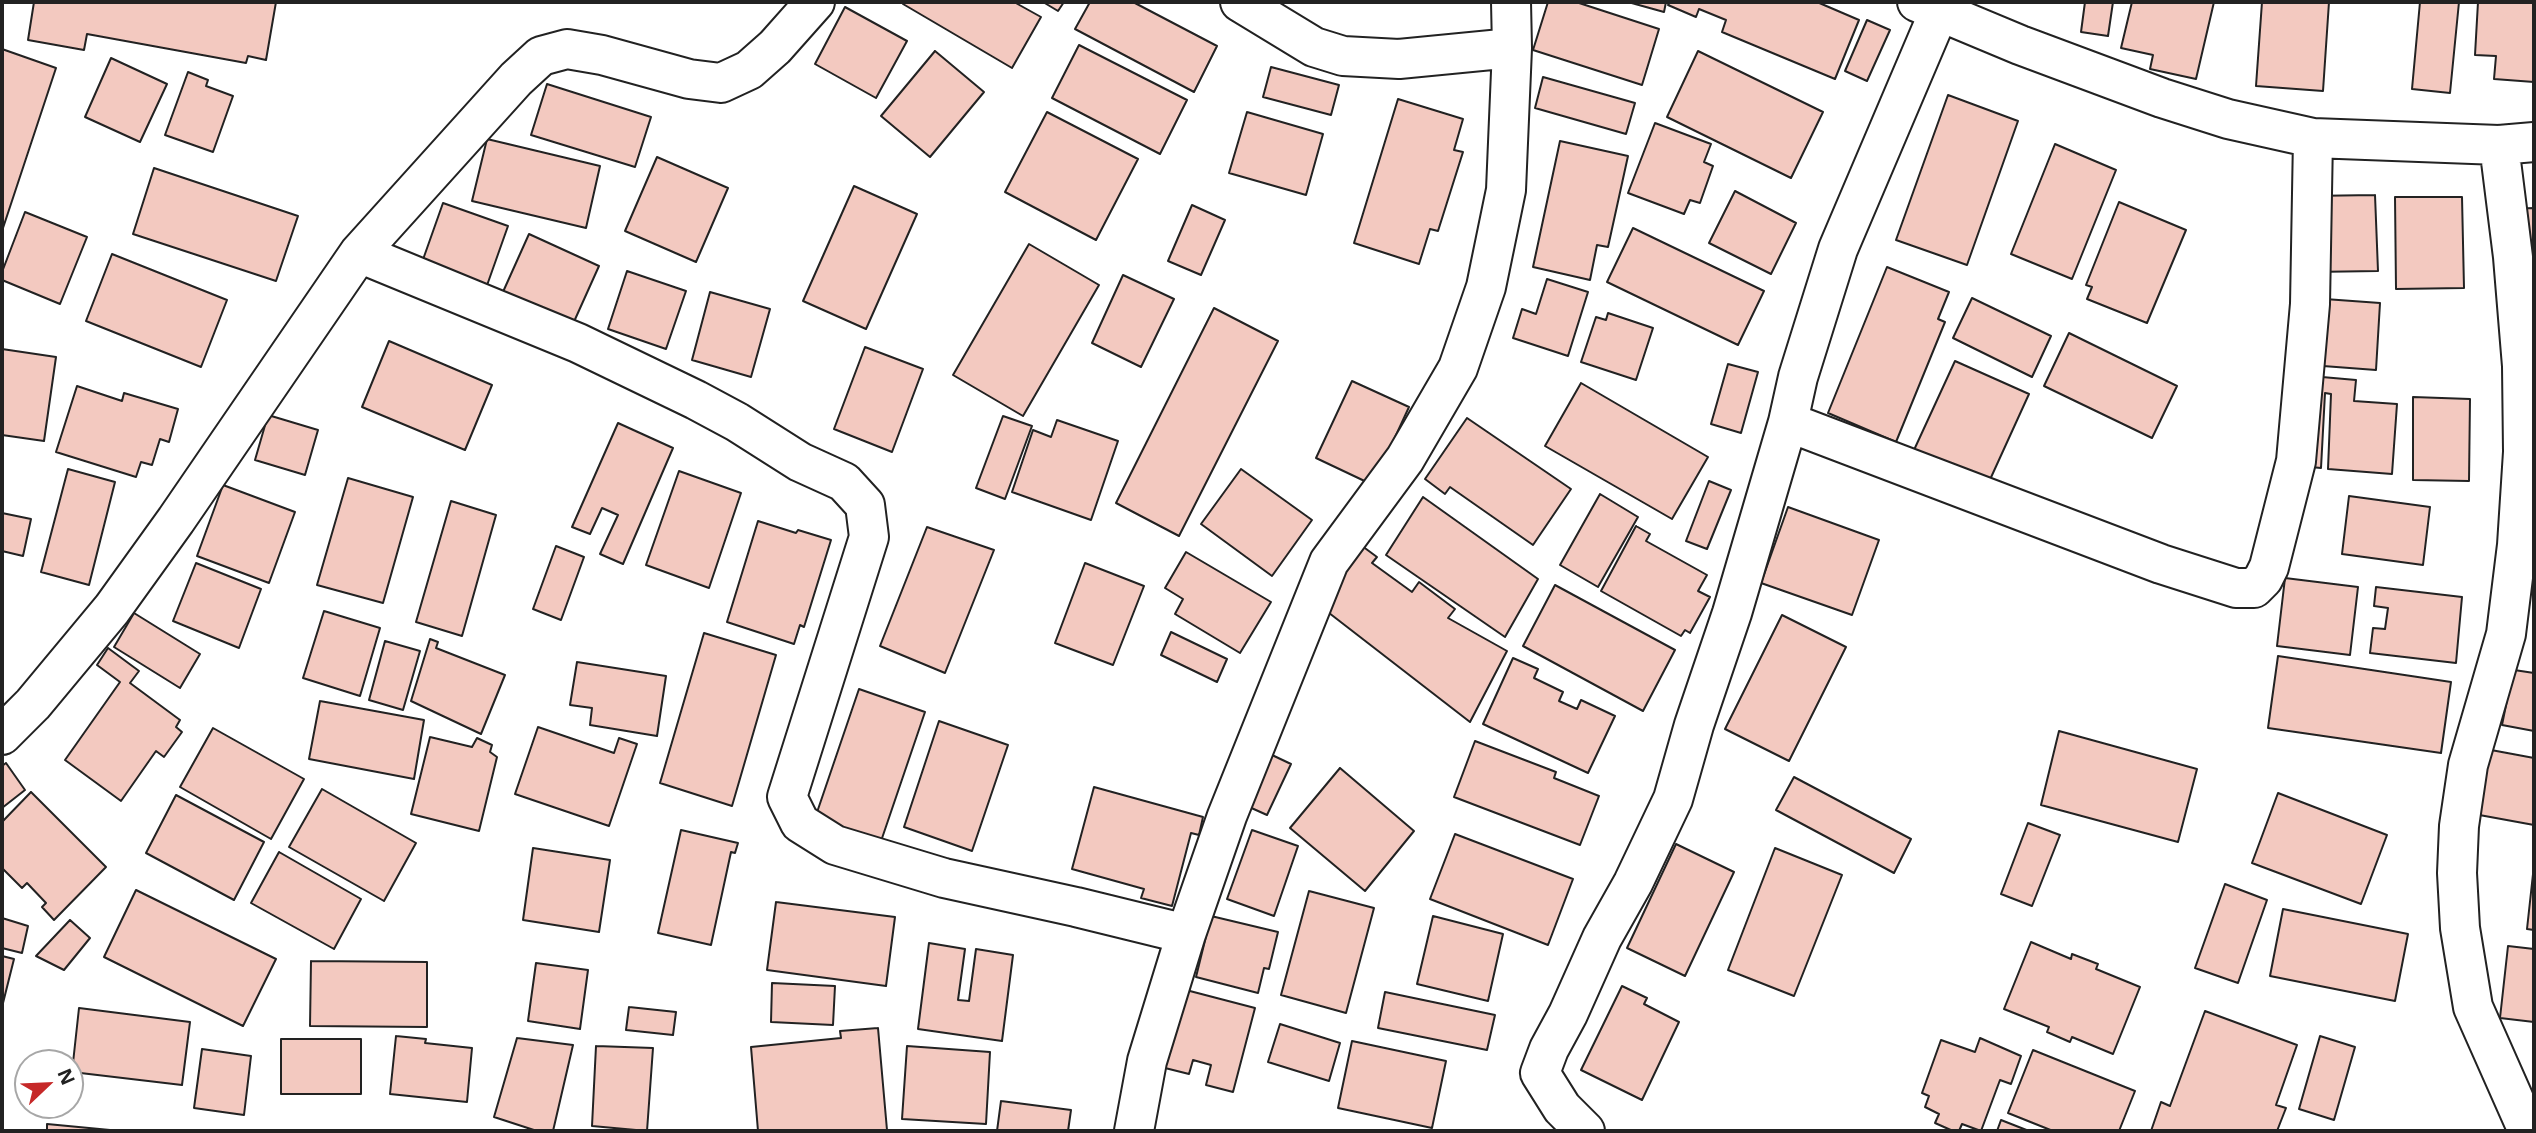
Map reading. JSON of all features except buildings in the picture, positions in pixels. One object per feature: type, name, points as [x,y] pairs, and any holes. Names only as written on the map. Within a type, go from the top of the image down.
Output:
[{"type":"street","points":[[2,735],[33,704],[112,609],[359,253],[516,79],[541,56],[567,49],[602,55],[689,79],[721,83],[749,69],[775,47],[815,2]]},
{"type":"street","points":[[1240,2],[1314,47],[1343,56],[1399,59],[1512,48]]},
{"type":"street","points":[[1134,1131],[1147,1061],[1186,934],[1227,816],[1329,562],[1405,459],[1458,368],[1486,287],[1506,190],[1512,48],[1511,2]]},
{"type":"street","points":[[1586,1131],[1562,1108],[1541,1073],[1549,1049],[1569,1014],[1602,938],[1633,883],[1673,799],[1694,725],[1732,613],[1788,422],[1802,364],[1838,249],[1928,7],[2162,98],[2228,119],[2313,138],[2517,144],[2518,312],[2523,452],[2517,545],[2506,634],[2468,765],[2459,826],[2457,873],[2460,928],[2473,1007],[2528,1131]]},
{"type":"street","points":[[1788,422],[2161,564],[2236,588],[2254,588],[2269,567],[2296,461],[2310,304],[2313,138]]},
{"type":"street","points":[[359,253],[578,343],[696,400],[800,462],[844,482],[865,505],[869,537],[787,797],[800,823],[835,845],[944,878],[1186,934]]}]
